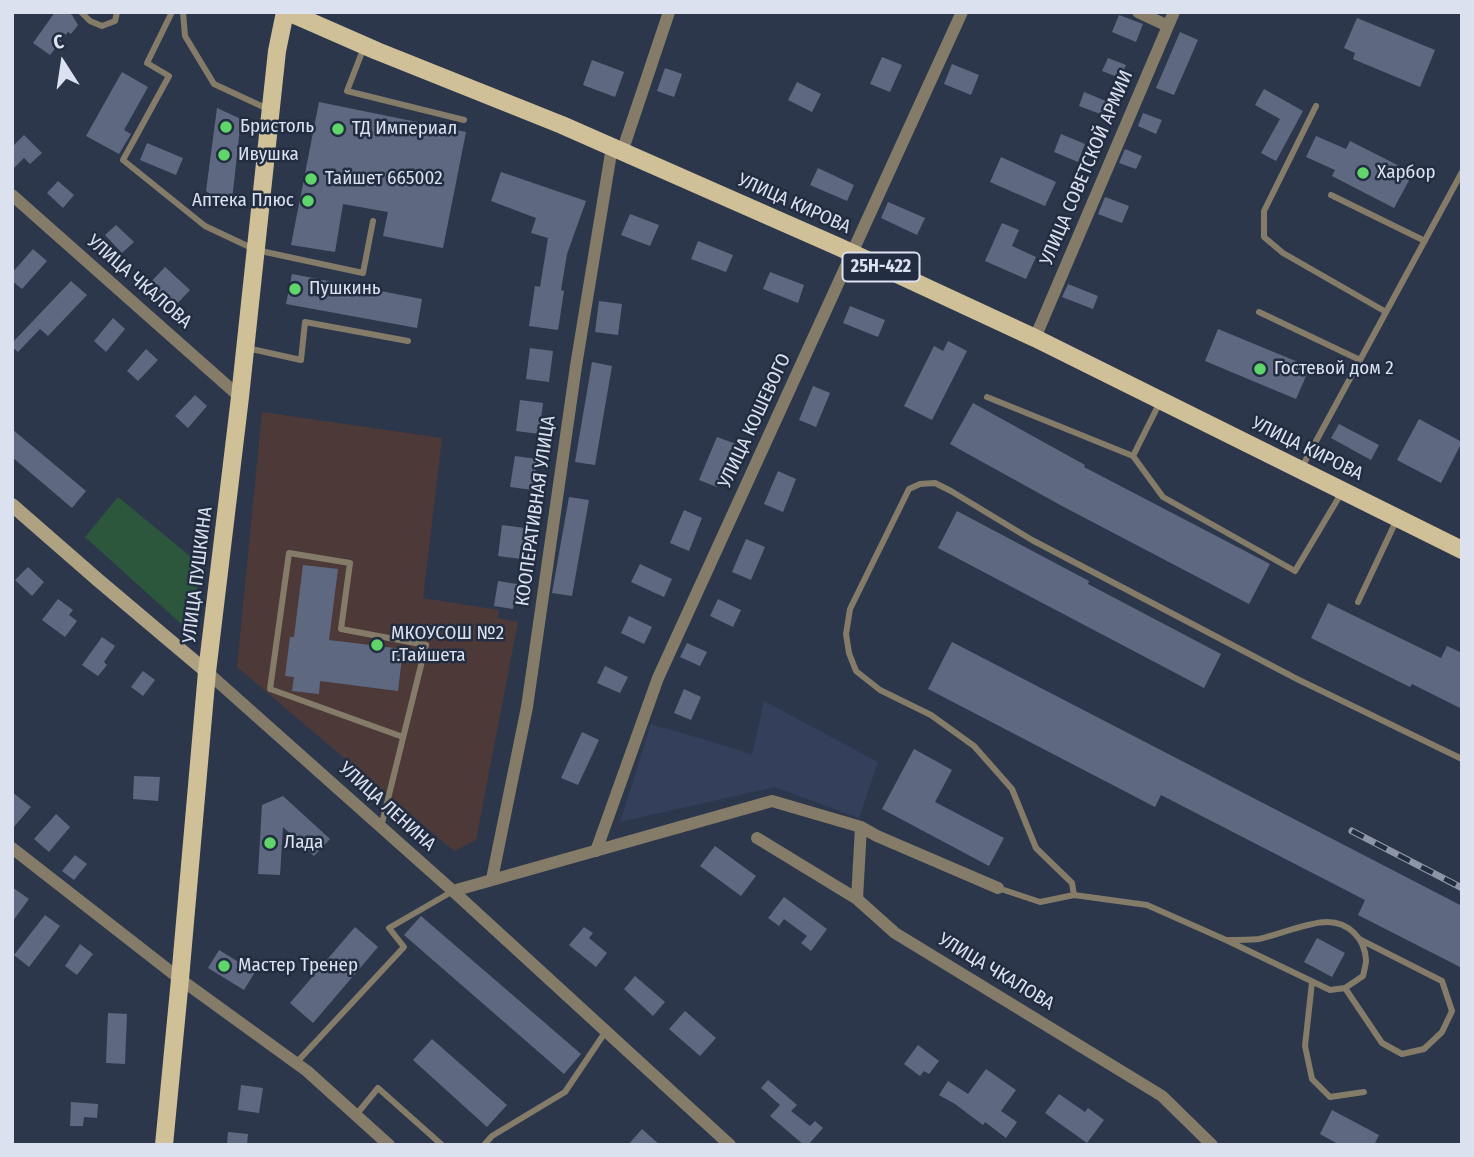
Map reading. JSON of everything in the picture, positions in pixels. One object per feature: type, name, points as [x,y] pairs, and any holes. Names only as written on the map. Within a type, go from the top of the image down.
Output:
[{"type":"main road","name":"УЛИЦА ПУШКИНА","points":[[164,1145],[208,672],[277,51],[286,12]]},
{"type":"main road","name":"УЛИЦА КИРОВА","points":[[286,12],[550,120],[853,253],[1035,338],[1462,550]]},
{"type":"main road","name":"УЛИЦА ЛЕНИНА","points":[[12,505],[208,672]]},
{"type":"street","name":"КООПЕРАТИВНАЯ УЛИЦА","points":[[492,878],[527,707],[576,366],[617,150],[668,12]]},
{"type":"street","name":"УЛИЦА КОШЕВОГО","points":[[596,850],[658,678],[962,12]]},
{"type":"street","points":[[1138,12],[1168,26]]},
{"type":"street","name":"УЛИЦА СОВЕТСКОЙ АРМИИ","points":[[1035,338],[1174,12]]},
{"type":"street","name":"УЛИЦА ЧКАЛОВА","points":[[12,195],[240,397]]},
{"type":"street","name":"УЛИЦА ЛЕНИНА","points":[[208,672],[453,891],[730,1145]]},
{"type":"street","points":[[453,891],[772,801],[861,827],[998,888]]},
{"type":"street","points":[[857,899],[861,827]]},
{"type":"street","name":"УЛИЦА ЧКАЛОВА","points":[[757,838],[857,899],[895,933],[1163,1096],[1212,1145]]},
{"type":"street","points":[[12,848],[180,979],[307,1071],[389,1145]]},
{"type":"lane","points":[[81,12],[90,21],[102,26],[115,21],[117,12]]},
{"type":"lane","points":[[172,12],[147,64],[169,76],[123,160],[205,226],[256,250],[363,274],[373,221]]},
{"type":"lane","points":[[183,12],[185,36],[214,85],[271,110]]},
{"type":"lane","points":[[365,46],[347,91],[464,120]]},
{"type":"lane","points":[[1316,106],[1264,211],[1264,237],[1283,253],[1386,312]]},
{"type":"lane","points":[[1301,469],[1462,172]]},
{"type":"lane","points":[[1331,195],[1425,241]]},
{"type":"lane","points":[[1259,312],[1360,360]]},
{"type":"lane","points":[[246,348],[302,360],[305,322],[408,341]]},
{"type":"lane","points":[[986,397],[1133,456],[1163,497],[1295,571],[1343,490]]},
{"type":"lane","points":[[1133,456],[1161,400]]},
{"type":"lane","points":[[1074,895],[1072,883],[1036,848],[1012,789],[974,746],[931,715],[880,690],[856,671],[849,653],[846,634],[850,609],[909,489],[920,484],[935,483],[951,491],[1068,559],[1297,678],[1462,759]]},
{"type":"lane","points":[[1358,603],[1398,518]]},
{"type":"lane","points":[[381,827],[426,645],[341,629],[350,563],[289,553],[270,689],[403,737]]},
{"type":"lane","points":[[998,888],[1040,902],[1074,895],[1147,905],[1330,990],[1345,988],[1363,976],[1366,960],[1361,940]]},
{"type":"lane","points":[[296,1063],[404,947],[389,929],[453,891]]},
{"type":"lane","points":[[1226,940],[1258,939],[1328,922],[1346,926],[1361,940],[1442,981],[1452,1011],[1442,1032],[1423,1049],[1402,1054],[1382,1043],[1345,988]]},
{"type":"lane","points":[[1312,982],[1305,1046],[1312,1079],[1330,1097],[1364,1092]]},
{"type":"lane","points":[[484,1145],[492,1136],[565,1092],[606,1031]]},
{"type":"lane","points":[[356,1115],[378,1088],[442,1145]]},
{"type":"shaded area","name":"МКОУСОШ №2 г.Тайшета","points":[[262,412],[442,438],[423,598],[499,610],[498,618],[518,622],[476,840],[454,851],[237,667]]},
{"type":"shaded area","points":[[764,701],[878,762],[859,818],[775,787],[620,822],[651,724],[752,755]]},
{"type":"green space","points":[[118,497],[202,566],[188,630],[85,537]]},
{"type":"building","points":[[55,12],[67,12],[78,25],[71,34],[68,32],[50,55],[33,43]]},
{"type":"building","points":[[1119,15],[1143,24],[1136,42],[1112,32]]},
{"type":"building","points":[[1357,18],[1435,50],[1420,87],[1353,59],[1355,53],[1344,48]]},
{"type":"building","points":[[1180,32],[1198,40],[1174,95],[1156,88]]},
{"type":"building","points":[[882,57],[902,65],[890,92],[870,84]]},
{"type":"building","points":[[1108,58],[1126,65],[1120,78],[1102,71]]},
{"type":"building","points":[[592,60],[624,72],[615,97],[583,85]]},
{"type":"building","points":[[952,64],[979,75],[971,95],[944,84]]},
{"type":"building","points":[[665,68],[682,74],[674,97],[657,91]]},
{"type":"building","points":[[122,72],[148,87],[124,130],[131,134],[119,154],[86,136]]},
{"type":"building","points":[[797,82],[821,94],[812,112],[788,100]]},
{"type":"building","points":[[1264,89],[1303,111],[1276,161],[1261,153],[1280,119],[1255,105]]},
{"type":"building","points":[[1084,92],[1108,102],[1103,115],[1079,106]]},
{"type":"building","points":[[319,102],[466,132],[443,248],[383,236],[388,212],[343,204],[335,252],[291,245]]},
{"type":"building","name":"Ивушка","points":[[217,108],[241,119],[231,209],[206,191]]},
{"type":"building","points":[[1143,113],[1162,120],[1156,134],[1138,126]]},
{"type":"building","points":[[1061,134],[1085,144],[1078,162],[1054,152]]},
{"type":"building","points":[[24,135],[42,153],[30,164],[24,158],[12,170],[12,147]]},
{"type":"building","points":[[1316,136],[1346,149],[1350,141],[1413,173],[1394,208],[1332,176],[1335,170],[1306,157]]},
{"type":"building","points":[[147,143],[183,158],[176,175],[140,160]]},
{"type":"building","points":[[1125,149],[1142,156],[1136,169],[1119,163]]},
{"type":"building","points":[[1001,157],[1056,182],[1045,206],[990,182]]},
{"type":"building","points":[[818,168],[854,185],[847,201],[810,185]]},
{"type":"building","points":[[501,172],[586,201],[567,254],[558,330],[529,326],[535,286],[540,287],[548,238],[531,233],[536,218],[491,201]]},
{"type":"building","points":[[58,181],[74,195],[63,208],[47,193]]},
{"type":"building","points":[[1105,197],[1129,206],[1122,223],[1098,214]]},
{"type":"building","points":[[888,202],[925,218],[917,235],[881,218]]},
{"type":"building","points":[[630,214],[659,225],[650,246],[621,235]]},
{"type":"building","points":[[1002,223],[1019,230],[1012,246],[1036,257],[1026,279],[985,261]]},
{"type":"building","points":[[116,225],[134,242],[122,253],[105,235]]},
{"type":"building","points":[[698,241],[733,255],[726,272],[691,259]]},
{"type":"building","points":[[33,249],[47,261],[22,289],[12,281],[12,273]]},
{"type":"building","points":[[165,267],[190,290],[174,307],[149,284]]},
{"type":"building","points":[[770,272],[804,285],[798,303],[763,289]]},
{"type":"building","points":[[292,274],[422,299],[417,328],[286,304]]},
{"type":"building","points":[[71,281],[87,295],[48,336],[40,329],[18,352],[12,347],[12,343]]},
{"type":"building","points":[[1068,284],[1098,296],[1093,309],[1062,297]]},
{"type":"building","points":[[599,301],[622,304],[618,335],[595,332]]},
{"type":"building","points":[[850,306],[885,320],[878,337],[843,323]]},
{"type":"building","points":[[113,318],[125,329],[106,352],[94,341]]},
{"type":"building","points":[[1218,329],[1310,367],[1296,399],[1205,361]]},
{"type":"building","points":[[948,341],[967,351],[932,420],[904,406],[934,346],[943,351]]},
{"type":"building","points":[[530,348],[553,351],[549,382],[526,379]]},
{"type":"building","points":[[146,349],[158,360],[138,381],[127,371]]},
{"type":"building","points":[[592,362],[612,366],[595,465],[575,462]]},
{"type":"building","points":[[813,386],[830,393],[816,427],[799,420]]},
{"type":"building","points":[[195,395],[207,406],[188,428],[175,416]]},
{"type":"building","points":[[520,400],[543,403],[539,434],[516,431]]},
{"type":"building","points":[[973,403],[1085,465],[1084,467],[1270,564],[1249,604],[950,444]]},
{"type":"building","points":[[1419,419],[1462,442],[1441,483],[1397,460]]},
{"type":"building","points":[[1339,424],[1379,445],[1371,460],[1331,438]]},
{"type":"building","points":[[12,429],[86,491],[72,508],[12,457]]},
{"type":"building","points":[[717,437],[736,444],[717,487],[699,480]]},
{"type":"building","points":[[515,456],[537,459],[533,490],[510,487]]},
{"type":"building","points":[[778,471],[796,479],[783,512],[764,504]]},
{"type":"building","points":[[569,497],[589,500],[572,596],[552,593]]},
{"type":"building","points":[[684,510],[702,518],[689,551],[670,543]]},
{"type":"building","points":[[957,511],[1221,654],[1204,688],[938,548]]},
{"type":"building","points":[[502,525],[525,528],[521,559],[498,556]]},
{"type":"building","points":[[746,539],[765,547],[751,580],[732,572]]},
{"type":"building","points":[[640,564],[672,579],[664,597],[631,582]]},
{"type":"building","points":[[303,565],[338,569],[329,640],[403,649],[398,691],[320,681],[319,694],[292,691],[294,677],[285,676],[290,637],[294,637]]},
{"type":"building","points":[[28,567],[44,582],[32,596],[15,580]]},
{"type":"building","points":[[498,581],[517,584],[513,609],[494,606]]},
{"type":"building","points":[[58,599],[73,610],[69,615],[77,621],[65,637],[42,620]]},
{"type":"building","points":[[718,599],[741,610],[733,627],[710,616]]},
{"type":"building","points":[[1328,603],[1441,658],[1447,646],[1462,653],[1462,709],[1412,684],[1410,687],[1311,638]]},
{"type":"building","points":[[629,616],[652,627],[644,644],[621,633]]},
{"type":"building","points":[[102,637],[115,646],[104,662],[107,665],[98,676],[82,665]]},
{"type":"building","points":[[952,642],[1462,906],[1462,968],[1358,915],[1365,900],[1161,795],[1155,807],[928,689]]},
{"type":"building","points":[[687,643],[707,652],[700,666],[680,657]]},
{"type":"building","points":[[605,666],[628,677],[620,693],[597,683]]},
{"type":"building","points":[[143,671],[155,680],[143,696],[131,687]]},
{"type":"building","points":[[684,689],[701,697],[691,720],[674,713]]},
{"type":"building","points":[[582,732],[599,740],[578,785],[561,778]]},
{"type":"building","points":[[914,749],[952,770],[935,802],[1004,838],[989,866],[882,809]]},
{"type":"building","points":[[134,776],[160,777],[158,801],[133,799]]},
{"type":"building","points":[[12,792],[31,807],[12,829]]},
{"type":"building","points":[[283,796],[330,839],[314,856],[283,827],[280,875],[258,874],[262,805]]},
{"type":"building","points":[[56,814],[70,827],[49,852],[34,839]]},
{"type":"building","points":[[715,846],[756,876],[741,896],[700,866]]},
{"type":"building","points":[[75,855],[87,864],[74,880],[62,871]]},
{"type":"building","points":[[12,887],[29,899],[12,922]]},
{"type":"building","points":[[784,897],[827,929],[811,951],[801,943],[807,936],[784,919],[779,926],[768,918]]},
{"type":"building","points":[[45,915],[60,926],[29,967],[14,955]]},
{"type":"building","points":[[421,916],[581,1054],[564,1074],[404,935]]},
{"type":"building","points":[[355,927],[378,947],[313,1023],[290,1003]]},
{"type":"building","points":[[584,927],[593,933],[589,938],[607,953],[596,967],[569,945]]},
{"type":"building","points":[[1317,938],[1345,953],[1332,977],[1304,962]]},
{"type":"building","points":[[80,944],[93,954],[77,975],[65,966]]},
{"type":"building","points":[[219,950],[255,972],[244,990],[208,968]]},
{"type":"building","points":[[635,976],[665,1002],[653,1016],[624,989]]},
{"type":"building","points":[[685,1011],[716,1038],[700,1056],[669,1029]]},
{"type":"building","points":[[108,1013],[127,1014],[125,1064],[106,1063]]},
{"type":"building","points":[[432,1039],[507,1105],[487,1127],[413,1060]]},
{"type":"building","points":[[918,1045],[939,1061],[929,1074],[924,1071],[920,1076],[904,1064]]},
{"type":"building","points":[[986,1069],[1016,1090],[1001,1111],[1017,1122],[1006,1138],[985,1122],[983,1125],[939,1095],[948,1081],[968,1094]]},
{"type":"building","points":[[768,1080],[797,1105],[791,1111],[810,1126],[815,1121],[823,1128],[808,1145],[804,1145],[770,1116],[780,1105],[761,1088]]},
{"type":"building","points":[[241,1085],[263,1088],[259,1113],[238,1110]]},
{"type":"building","points":[[1059,1094],[1085,1112],[1088,1108],[1104,1120],[1087,1143],[1045,1113]]},
{"type":"building","points":[[71,1102],[98,1104],[97,1118],[84,1117],[83,1126],[70,1126]]},
{"type":"building","points":[[1332,1110],[1379,1135],[1374,1145],[1340,1145],[1320,1134]]},
{"type":"building","points":[[642,1129],[660,1145],[628,1145]]},
{"type":"building","points":[[228,1132],[248,1134],[247,1145],[227,1145]]},
{"type":"railway","points":[[1352,831],[1462,888]]},
{"type":"place","name":"Бристоль","points":[[226,127]]},
{"type":"place","name":"ТД Империал","points":[[338,129]]},
{"type":"place","name":"Ивушка","points":[[224,155]]},
{"type":"place","name":"Харбор","points":[[1363,173]]},
{"type":"place","name":"Тайшет 665002","points":[[311,179]]},
{"type":"place","name":"Аптека Плюс","points":[[308,201]]},
{"type":"place","name":"Пушкинь","points":[[295,289]]},
{"type":"place","name":"Гостевой дом 2","points":[[1260,369]]},
{"type":"place","name":"МКОУСОШ №2 г.Тайшета","points":[[377,645]]},
{"type":"place","name":"Лада","points":[[270,843]]},
{"type":"place","name":"Мастер Тренер","points":[[224,966]]}]
